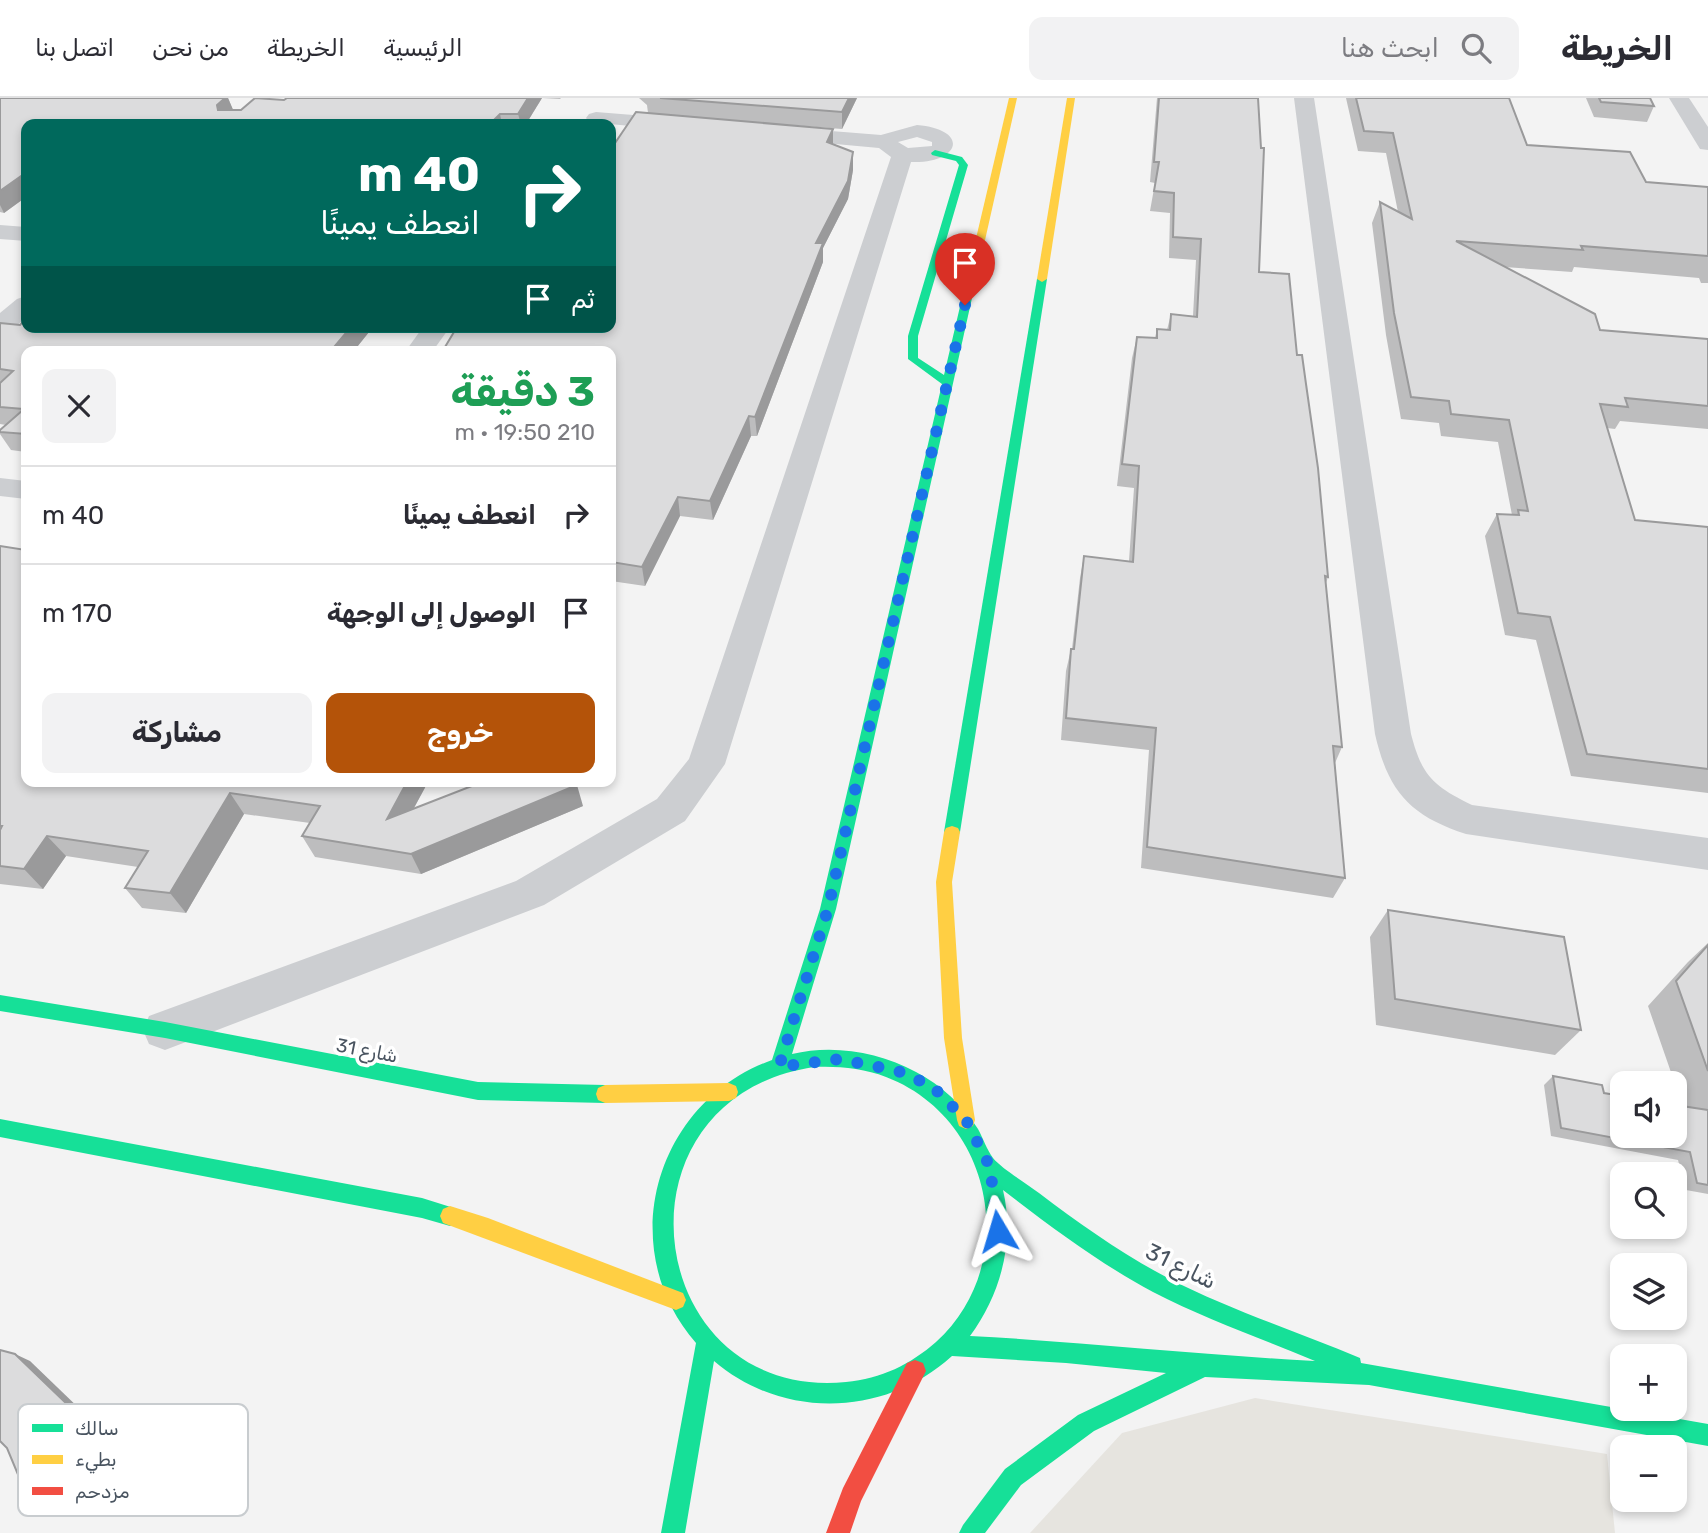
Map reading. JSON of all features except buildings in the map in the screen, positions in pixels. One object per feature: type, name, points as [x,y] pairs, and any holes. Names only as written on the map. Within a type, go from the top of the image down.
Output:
[{"type":"main road","points":[[779,1067],[828,909],[1013,98]]},
{"type":"main road","points":[[966,1120],[953,1038],[944,882],[1071,98]]},
{"type":"main road","points":[[911,145],[959,159],[964,165],[913,336],[913,359],[948,383]]},
{"type":"main road","name":"شارع 31","points":[[0,1003],[165,1030],[478,1091],[612,1094],[729,1092]]},
{"type":"main road","points":[[839,1059],[898,1071],[932,1086],[966,1120],[990,1167],[998,1231],[991,1272],[975,1311],[948,1345],[915,1371],[862,1391],[805,1394],[751,1378],[706,1344],[676,1300],[660,1242],[666,1184],[691,1133],[729,1092],[779,1067],[839,1059]]},
{"type":"main road","points":[[0,1128],[422,1208],[488,1228],[676,1300]]},
{"type":"main road","name":"شارع 31","points":[[990,1167],[1046,1210],[1137,1272],[1185,1296],[1307,1345],[1369,1374]]},
{"type":"main road","points":[[673,1533],[706,1344]]},
{"type":"main road","name":"شارع 31","points":[[948,1345],[1204,1366],[1369,1374],[1708,1435]]},
{"type":"main road","points":[[971,1533],[1013,1477],[1086,1423],[1204,1366]]},
{"type":"main road","points":[[838,1533],[850,1496],[915,1371]]},
{"type":"street","points":[[595,119],[609,98]]},
{"type":"street","points":[[1304,98],[1393,734],[1399,760],[1409,783],[1434,804],[1466,819],[1708,853]]},
{"type":"street","points":[[1679,98],[1708,144]]},
{"type":"street","points":[[165,1030],[530,893],[671,810],[706,764],[924,109]]},
{"type":"street","points":[[616,122],[707,127]]},
{"type":"street","points":[[762,132],[911,145]]},
{"type":"street","points":[[0,232],[21,234]]},
{"type":"street","points":[[0,327],[21,308]]},
{"type":"street","points":[[0,487],[21,489]]},
{"type":"sand","points":[[1255,1398],[1607,1454],[1610,1512],[1613,1512],[1615,1533],[1030,1533],[1122,1433]]},
{"type":"traffic: fast","points":[[935,153],[959,159],[964,165],[913,336],[913,359],[948,383]]},
{"type":"traffic: fast","points":[[952,832],[1042,279]]},
{"type":"traffic: fast","points":[[779,1067],[828,909],[967,298]]},
{"type":"traffic: fast","points":[[0,1003],[165,1030],[478,1091],[605,1094]]},
{"type":"traffic: fast","points":[[830,1058],[863,1061],[894,1071],[923,1087],[949,1107],[969,1133],[985,1162],[995,1193],[998,1226],[995,1259],[985,1290],[969,1319],[949,1345],[923,1365],[894,1381],[863,1391],[830,1394],[797,1391],[766,1381],[737,1365],[711,1345],[691,1319],[675,1290],[665,1259],[662,1226],[665,1193],[675,1162],[691,1133],[711,1107],[737,1087],[766,1071],[797,1061],[830,1058]]},
{"type":"traffic: fast","points":[[0,1128],[422,1208],[450,1216]]},
{"type":"traffic: fast","points":[[990,1167],[1072,1230],[1161,1285],[1352,1366]]},
{"type":"traffic: fast","points":[[673,1533],[706,1344]]},
{"type":"traffic: fast","points":[[948,1345],[1066,1352],[1204,1366],[1369,1374],[1708,1435]]},
{"type":"traffic: fast","points":[[971,1533],[1013,1477],[1086,1423],[1204,1366]]},
{"type":"traffic: slow","points":[[967,298],[1013,98]]},
{"type":"traffic: slow","points":[[1042,279],[1071,98]]},
{"type":"traffic: slow","points":[[952,832],[944,882],[953,1038],[966,1120]]},
{"type":"traffic: slow","points":[[605,1094],[729,1092]]},
{"type":"traffic: slow","points":[[450,1216],[676,1300]]},
{"type":"traffic: jam","points":[[838,1533],[851,1496],[915,1371]]},
{"type":"route","points":[[965,305],[828,909],[779,1067],[839,1059],[898,1071],[932,1086],[966,1120],[990,1167],[998,1231]]}]
